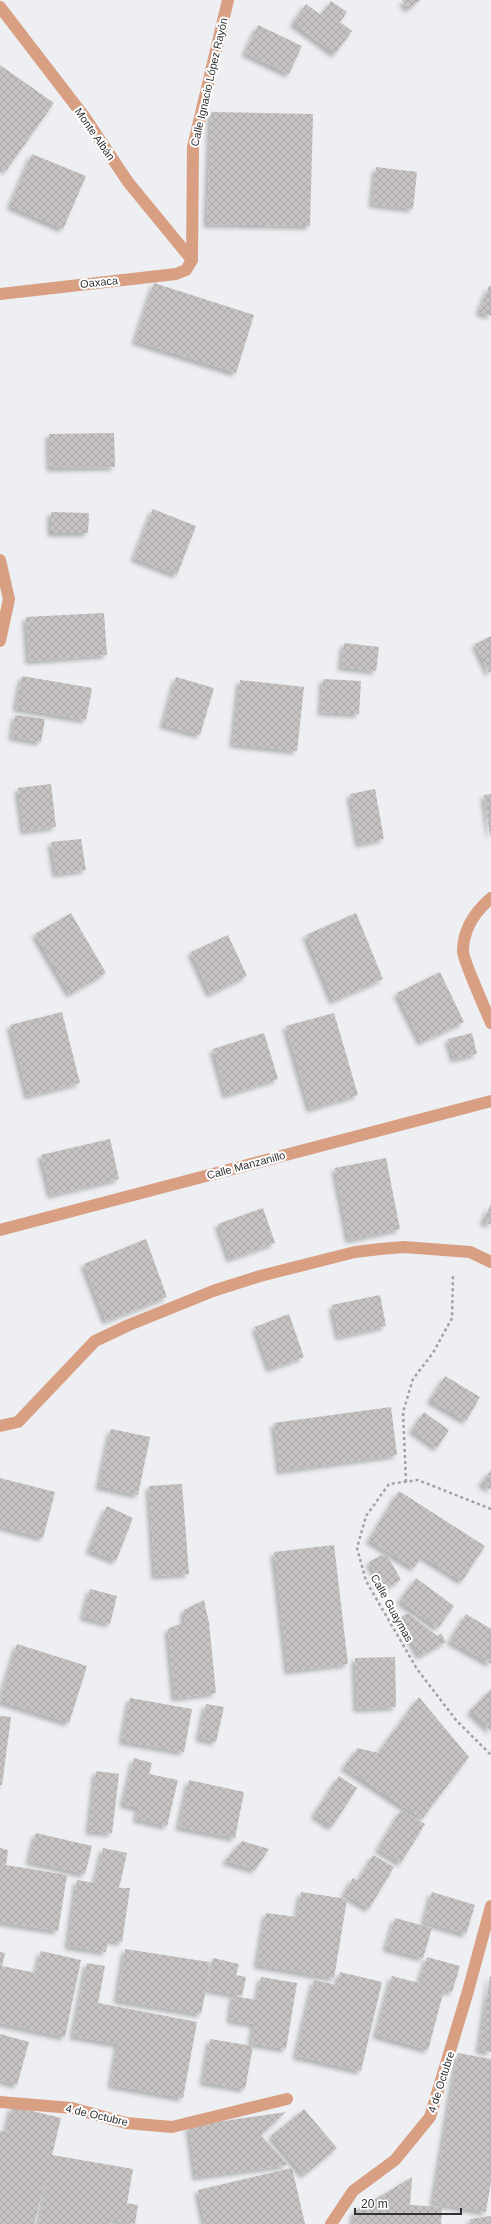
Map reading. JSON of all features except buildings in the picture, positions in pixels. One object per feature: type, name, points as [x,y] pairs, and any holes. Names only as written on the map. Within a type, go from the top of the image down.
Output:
[{"type":"street","name":"Calle Ignacio López Rayón","points":[[192,260],[193,147],[228,0]]},
{"type":"street","name":"Monte Albán","points":[[0,7],[86,119],[128,182],[192,260]]},
{"type":"street","name":"Oaxaca","points":[[0,294],[176,274],[186,270],[192,260]]},
{"type":"street","points":[[0,560],[9,599],[0,641]]},
{"type":"street","points":[[491,898],[481,907],[467,929],[463,952],[491,1022]]},
{"type":"street","name":"Calle Manzanillo","points":[[0,1230],[491,1101]]},
{"type":"street","points":[[0,1426],[18,1422],[41,1400],[95,1341],[128,1325],[213,1291],[355,1252],[374,1250],[404,1247],[470,1252],[491,1262]]},
{"type":"street","name":"4 de Octubre","points":[[331,2224],[353,2191],[395,2160],[430,2117],[468,1991],[491,1906]]},
{"type":"street","name":"4 de Octubre","points":[[0,2102],[72,2108],[126,2124],[172,2127],[287,2099]]},
{"type":"path","points":[[406,1482],[403,1412],[413,1378],[433,1353],[452,1318],[453,1272]]},
{"type":"path","name":"Calle Guaymas","points":[[491,1509],[418,1480],[389,1484],[366,1516],[357,1548],[366,1581],[417,1669],[456,1720],[491,1755]]}]
